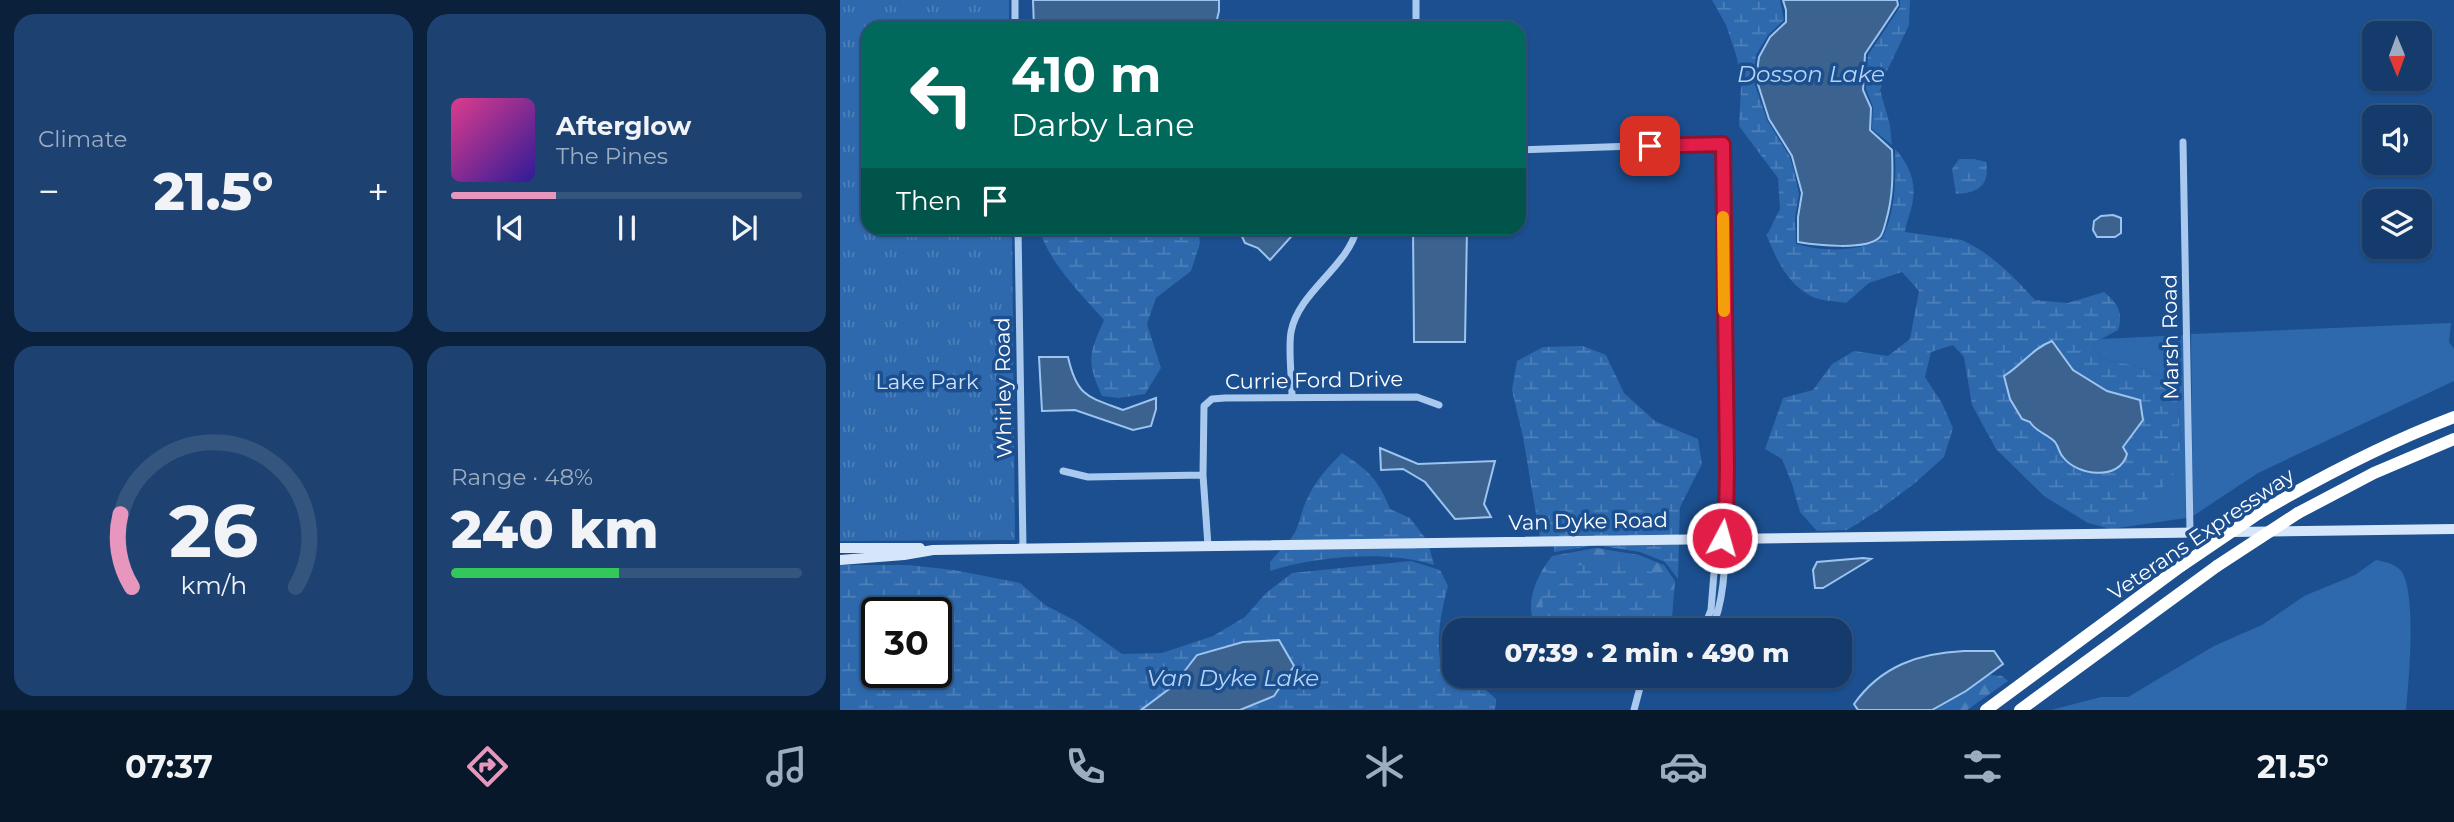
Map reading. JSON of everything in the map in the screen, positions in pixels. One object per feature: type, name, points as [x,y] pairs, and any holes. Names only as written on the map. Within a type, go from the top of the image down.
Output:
[{"type":"highway","name":"Veterans Expressway","points":[[1986,710],[2181,566],[2259,513],[2340,468],[2419,430],[2454,417]]},
{"type":"highway","name":"Veterans Expressway","points":[[2020,710],[2217,566],[2298,513],[2374,473],[2454,439]]},
{"type":"main road","name":"Van Dyke Road","points":[[840,560],[933,550],[2454,529]]},
{"type":"main road","name":"Van Dyke Road","points":[[840,548],[915,547],[933,550]]},
{"type":"street","points":[[1015,0],[1015,21]]},
{"type":"street","points":[[1416,0],[1416,21]]},
{"type":"street","name":"Marsh Road","points":[[2183,142],[2190,532]]},
{"type":"street","points":[[1526,150],[1723,144],[1726,519],[1722,538],[1716,548],[1711,610],[1708,618]]},
{"type":"street","name":"Whirley Road","points":[[1018,235],[1023,549]]},
{"type":"street","points":[[1292,397],[1291,332],[1300,308],[1339,261],[1353,235]]},
{"type":"street","name":"Currie Ford Drive","points":[[1208,545],[1203,475],[1204,406],[1212,399],[1417,397],[1439,405]]},
{"type":"street","points":[[1063,471],[1088,477],[1203,475]]},
{"type":"street","points":[[1717,618],[1725,548],[1722,538]]},
{"type":"street","points":[[1634,710],[1640,688]]},
{"type":"green space","name":"Lake Park","points":[[840,0],[1009,0],[1009,21],[861,21],[861,235],[1012,235],[1015,540],[840,541]]},
{"type":"green space","points":[[1712,0],[1780,0],[1784,20],[1768,35],[1756,55],[1753,79],[1767,120],[1790,157],[1794,171],[1799,194],[1795,217],[1796,244],[1840,249],[1862,246],[1882,239],[1893,206],[1895,149],[1905,162],[1913,182],[1913,197],[1905,232],[1962,240],[1973,245],[2002,266],[2035,300],[2068,303],[2104,292],[2113,300],[2120,313],[2118,330],[2092,344],[2103,359],[2132,365],[2176,383],[2181,443],[2172,479],[2111,529],[2088,523],[2044,496],[1996,449],[1972,405],[1964,357],[1953,345],[1931,352],[1925,377],[1942,403],[1953,428],[1944,457],[1915,483],[1847,530],[1817,531],[1800,512],[1782,459],[1765,449],[1783,398],[1813,390],[1832,364],[1854,351],[1888,356],[1910,339],[1919,291],[1902,272],[1869,283],[1846,303],[1813,297],[1789,278],[1766,234],[1780,209],[1778,178],[1739,126],[1741,86],[1737,58],[1726,25]],"holes":[[[2052,342],[2073,370],[2107,391],[2140,400],[2143,420],[2123,447],[2094,473],[2073,466],[2062,457],[2055,442],[2030,422],[2022,419],[2010,399],[2004,376],[2039,348]]]},
{"type":"green space","points":[[1900,0],[1910,0],[1909,25],[1880,90],[1890,125],[1892,145],[1872,129],[1873,107],[1866,89],[1868,55],[1900,7]]},
{"type":"green space","points":[[1959,159],[1986,162],[1986,177],[1977,190],[1956,194],[1952,169]]},
{"type":"green space","points":[[1042,235],[1199,235],[1200,243],[1191,271],[1156,298],[1147,324],[1161,368],[1145,394],[1119,398],[1102,396],[1093,374],[1091,358],[1104,320],[1076,289]]},
{"type":"green space","points":[[2451,323],[2449,342],[2454,349],[2454,381],[2258,473],[2193,516],[2191,334]]},
{"type":"green space","points":[[2184,335],[2186,518],[2111,529],[2181,443],[2176,383],[2132,365],[2103,359],[2092,344],[2101,339]]},
{"type":"green space","points":[[1583,346],[1606,355],[1624,393],[1655,421],[1698,439],[1702,464],[1680,507],[1679,535],[1540,538],[1512,390],[1517,361],[1543,347]]},
{"type":"green space","points":[[1342,453],[1371,476],[1390,509],[1410,518],[1426,539],[1289,541],[1314,486]]},
{"type":"green space","points":[[1679,543],[1678,579],[1665,562],[1640,552],[1596,545],[1554,552],[1554,545]]},
{"type":"green space","points":[[1429,546],[1434,565],[1415,560],[1374,556],[1309,562],[1270,571],[1270,562],[1282,548]]},
{"type":"green space","points":[[1596,548],[1639,555],[1664,565],[1675,581],[1672,618],[1533,618],[1533,592],[1552,556]]},
{"type":"green space","points":[[2376,560],[2398,568],[2407,586],[2411,640],[2406,710],[2051,710],[2101,697],[2128,697],[2214,646],[2262,625],[2304,596],[2355,575]]},
{"type":"green space","points":[[1411,561],[1440,570],[1448,586],[1439,632],[1442,688],[1484,688],[1496,699],[1495,710],[840,710],[840,565],[908,565],[954,570],[1020,583],[1045,605],[1076,621],[1122,654],[1162,653],[1213,636],[1245,617],[1265,594],[1292,573]]},
{"type":"green space","points":[[1609,561],[1652,572],[1663,600],[1662,618],[1546,618],[1541,591],[1549,570]]},
{"type":"green space","points":[[1989,675],[2002,676],[2008,681],[1967,710],[1932,710]]},
{"type":"water","points":[[1033,0],[1219,0],[1217,21],[1034,21]]},
{"type":"water","name":"Dosson Lake","points":[[1783,0],[1897,0],[1898,5],[1865,54],[1863,90],[1871,108],[1870,130],[1892,150],[1892,186],[1888,212],[1882,234],[1873,241],[1853,246],[1798,242],[1802,193],[1792,156],[1769,119],[1756,78],[1759,57],[1770,37],[1786,22]]},
{"type":"water","points":[[2113,215],[2121,218],[2121,233],[2115,237],[2097,237],[2093,230],[2094,221],[2101,216]]},
{"type":"water","points":[[1241,235],[1293,235],[1270,260],[1258,248],[1245,243]]},
{"type":"water","points":[[1413,235],[1467,235],[1465,342],[1414,342]]},
{"type":"water","points":[[2052,341],[2073,370],[2107,391],[2140,400],[2143,420],[2123,447],[2127,454],[2116,469],[2088,472],[2069,463],[2052,439],[2022,419],[2010,399],[2004,376]]},
{"type":"water","points":[[1039,357],[1068,357],[1075,380],[1086,394],[1123,410],[1156,398],[1151,426],[1133,430],[1075,410],[1042,411]]},
{"type":"water","points":[[1380,448],[1418,464],[1495,461],[1484,504],[1491,517],[1455,519],[1425,482],[1403,469],[1381,470]]},
{"type":"water","points":[[1871,559],[1823,588],[1815,588],[1813,570],[1817,562]]},
{"type":"water","name":"Van Dyke Lake","points":[[1279,640],[1294,666],[1274,696],[1240,710],[1141,710],[1173,686],[1197,655],[1243,642]]},
{"type":"water","points":[[1994,651],[2003,664],[1966,691],[1932,710],[1858,710],[1854,704],[1876,680],[1902,664],[1932,655]]},
{"type":"slow traffic","points":[[1723,217],[1724,311]]},
{"type":"route","points":[[1650,146],[1723,144],[1727,468],[1726,519],[1722,538]]}]
